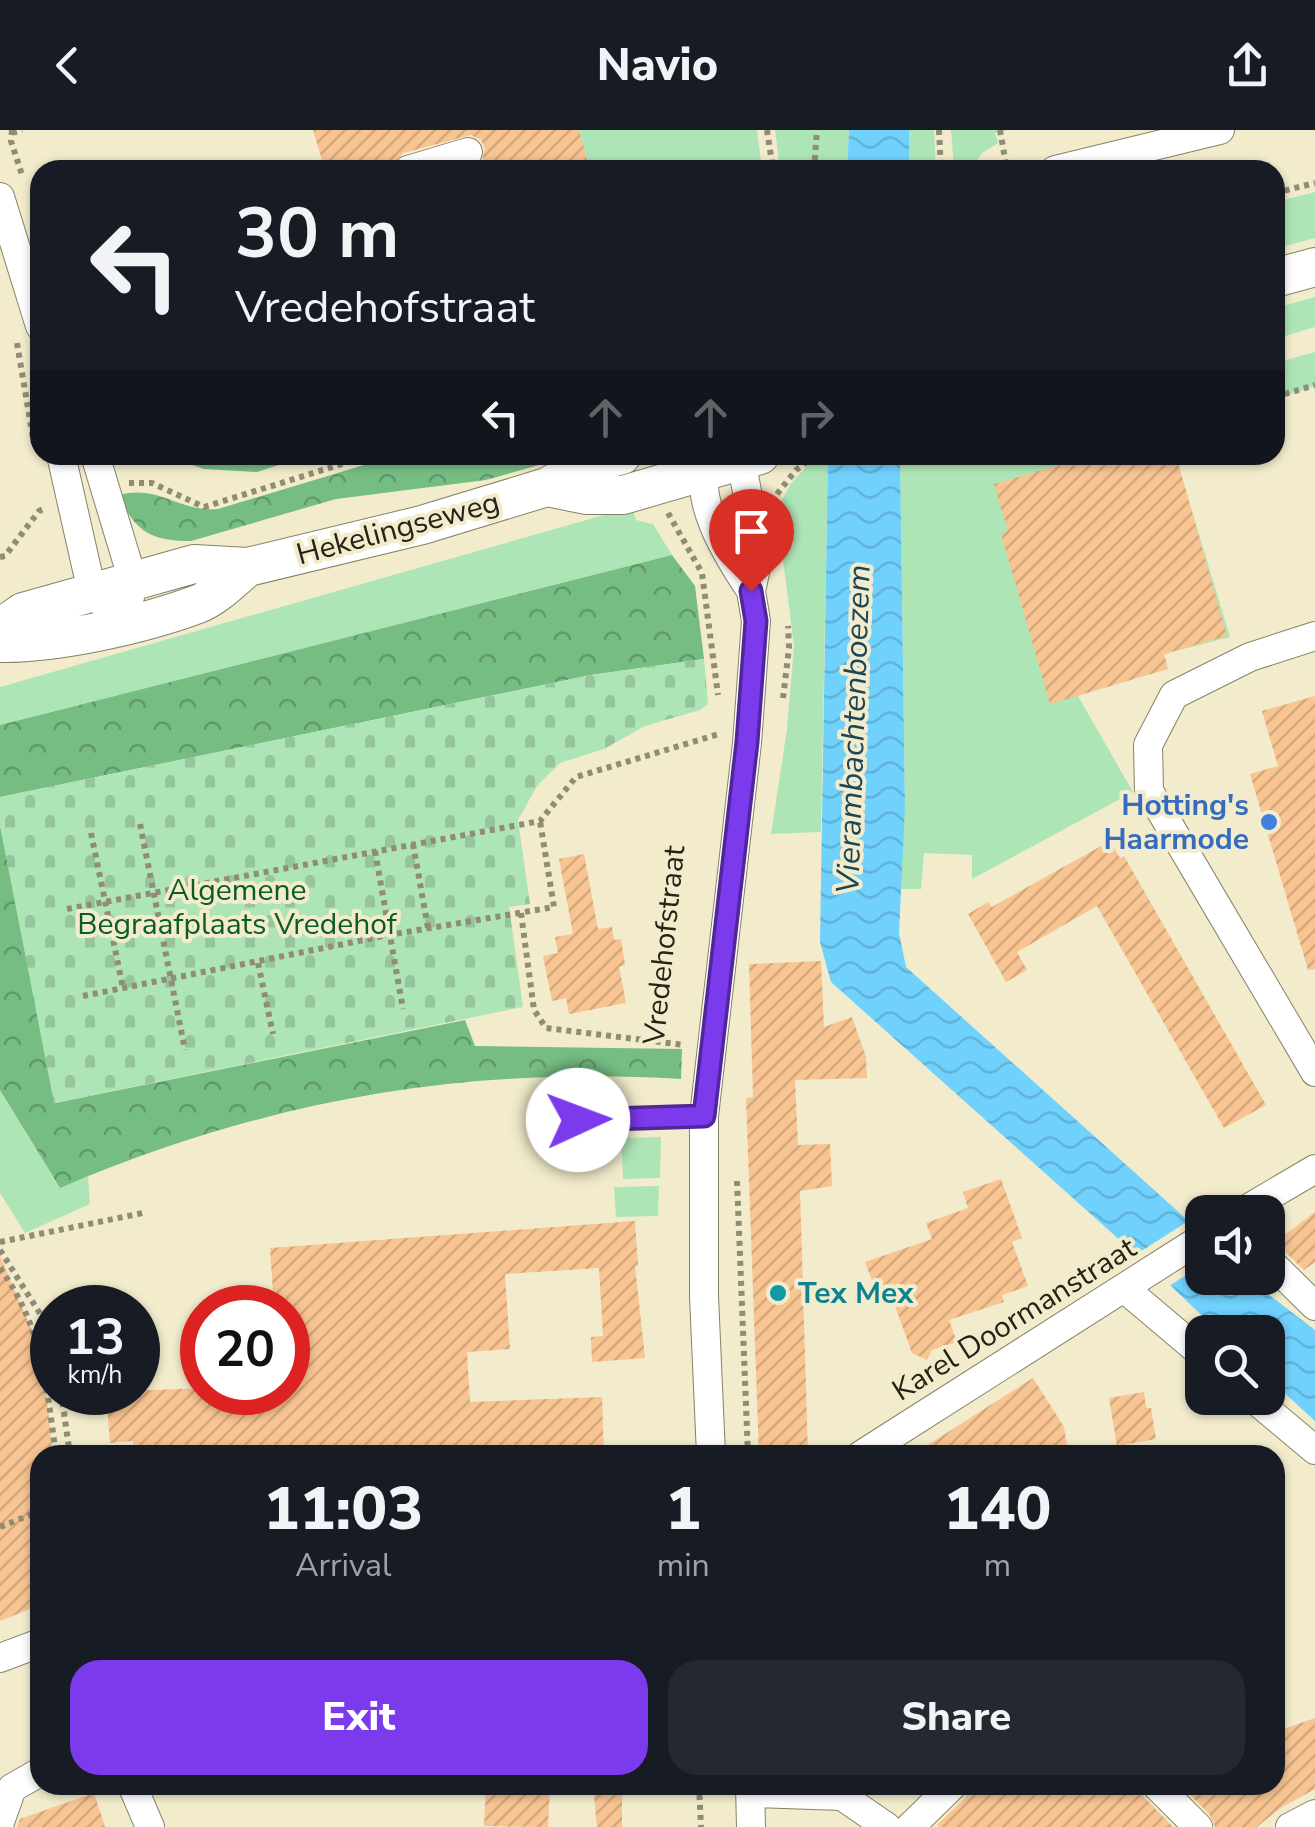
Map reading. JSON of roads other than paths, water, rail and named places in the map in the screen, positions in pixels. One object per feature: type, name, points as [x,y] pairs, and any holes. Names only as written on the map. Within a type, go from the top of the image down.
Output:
[{"type":"street","points":[[1096,160],[1220,130]]},
{"type":"street","points":[[0,197],[28,333]]},
{"type":"street","points":[[1285,275],[1315,267]]},
{"type":"street","points":[[52,465],[69,498],[92,592],[124,624]]},
{"type":"street","points":[[97,465],[133,581],[124,624]]},
{"type":"street","name":"Hekelingseweg","points":[[0,628],[23,612],[194,564],[248,567],[422,525],[547,487],[587,465]]},
{"type":"street","name":"Hekelingseweg","points":[[547,487],[623,495],[716,465]]},
{"type":"street","name":"Vredehofstraat","points":[[730,465],[726,554],[751,591]]},
{"type":"street","name":"Vredehofstraat","points":[[711,1445],[704,1296],[704,1116],[747,742],[756,621],[751,591],[760,554],[732,465]]},
{"type":"street","name":"Hekelingseweg","points":[[0,643],[28,644],[124,624],[202,602],[248,567]]},
{"type":"street","points":[[1315,636],[1250,657],[1174,696],[1148,745],[1149,791],[1315,1072]]},
{"type":"street","points":[[1271,1195],[1315,1169]]},
{"type":"street","name":"Karel Doormanstraat","points":[[877,1445],[1185,1249]]},
{"type":"street","points":[[1285,1277],[1315,1306]]},
{"type":"street","points":[[1133,1284],[1185,1337]]},
{"type":"street","points":[[1273,1415],[1315,1450]]},
{"type":"street","points":[[0,1658],[30,1647]]},
{"type":"street","points":[[0,1822],[12,1788],[30,1778]]},
{"type":"street","points":[[136,1795],[150,1827]]},
{"type":"street","points":[[751,1795],[752,1827]]},
{"type":"street","points":[[829,1795],[842,1796],[887,1827]]},
{"type":"street","points":[[910,1827],[943,1795]]},
{"type":"street","points":[[1166,1795],[1198,1827]]},
{"type":"street","points":[[1290,1827],[1315,1814]]},
{"type":"lane","points":[[578,1120],[704,1116]]},
{"type":"water","points":[[849,130],[909,130],[909,160],[848,160]]},
{"type":"water","name":"Vierambachtenboezem","points":[[828,465],[900,465],[905,807],[899,933],[906,967],[1185,1218],[1185,1295],[1269,1295],[1315,1330],[1315,1421],[1285,1394],[1285,1315],[1201,1315],[831,982],[820,942]]},
{"type":"place","name":"Hotting's Haarmode","points":[[1269,822]]},
{"type":"place","name":"Tex Mex","points":[[778,1293]]},
{"type":"park label","name":"Algemene Begraafplaats Vredehof","points":[[237,907]]}]
